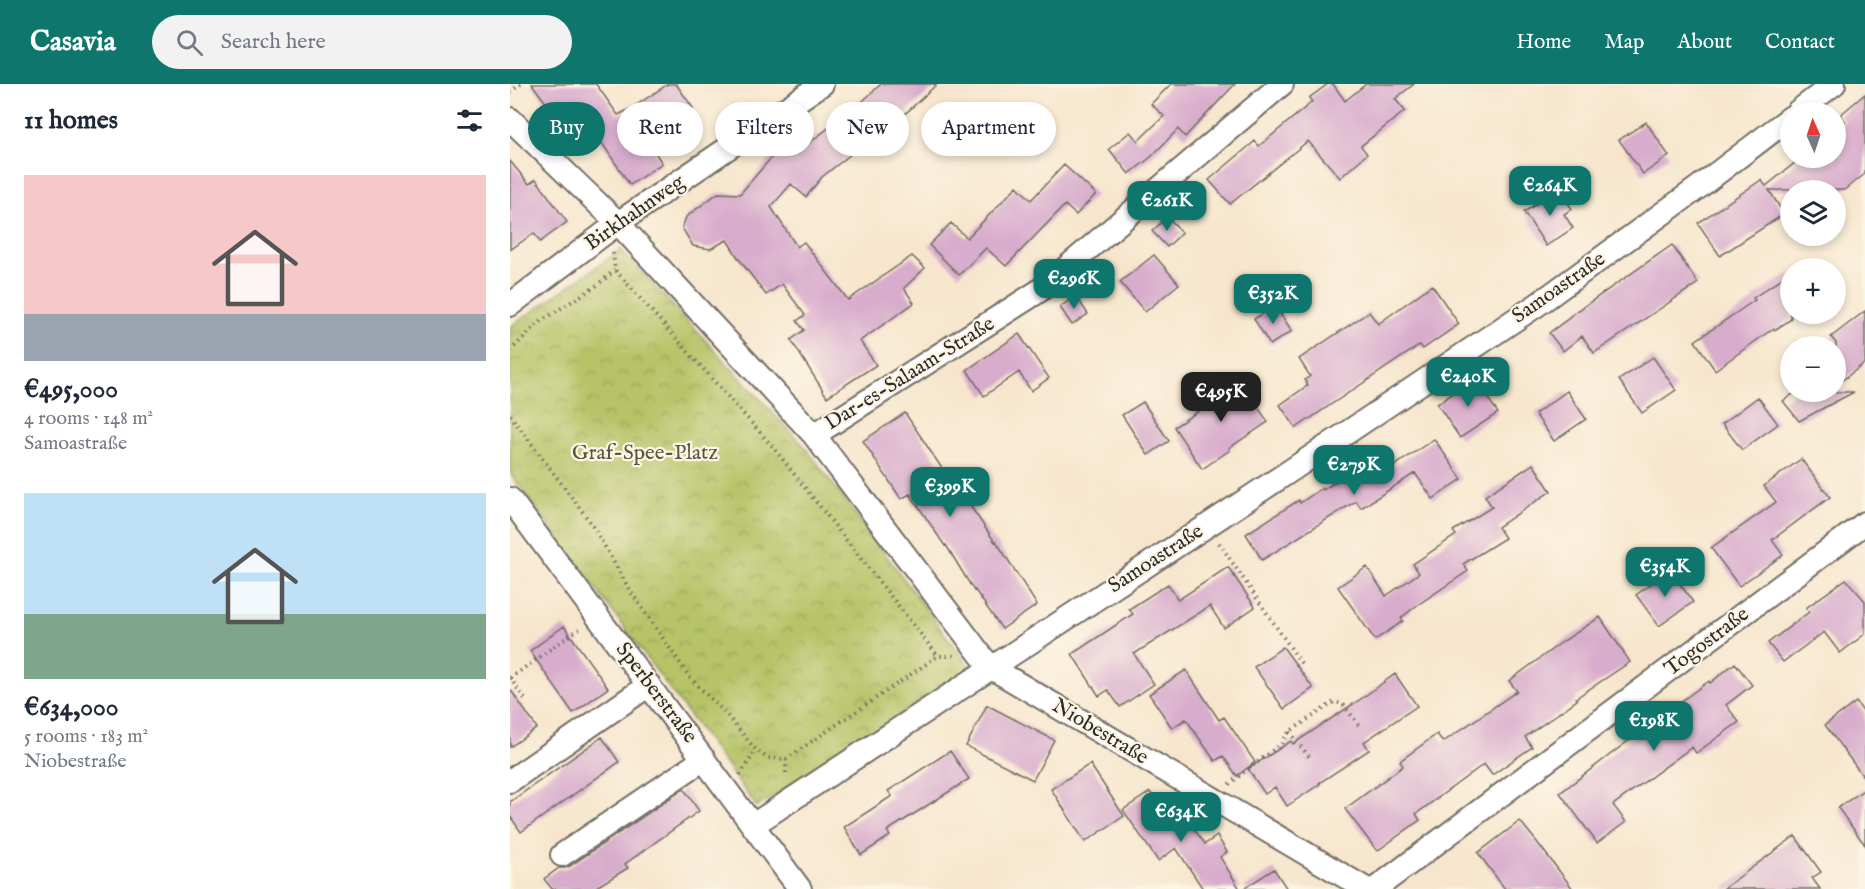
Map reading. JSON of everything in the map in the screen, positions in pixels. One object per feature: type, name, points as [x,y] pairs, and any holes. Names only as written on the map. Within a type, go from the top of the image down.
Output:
[{"type":"street","name":"Birkhahnweg","points":[[510,304],[618,224],[822,84]]},
{"type":"street","name":"Dar-es-Salaam-Straße","points":[[814,435],[1039,291],[1282,84]]},
{"type":"street","points":[[1810,102],[1834,84]]},
{"type":"street","points":[[510,119],[618,224],[814,435],[988,664],[753,825]]},
{"type":"street","name":"Samoastraße","points":[[988,664],[1207,525],[1537,305],[1780,125]]},
{"type":"street","name":"Sperberstraße","points":[[510,499],[800,889]]},
{"type":"street","name":"Togostraße","points":[[1375,889],[1865,523]]},
{"type":"street","name":"Niobestraße","points":[[988,664],[1366,889]]},
{"type":"street","points":[[510,781],[649,685]]},
{"type":"street","points":[[562,855],[705,759]]},
{"type":"path","points":[[510,92],[521,84]]},
{"type":"path","points":[[618,224],[611,242],[615,270],[772,446],[938,656]]},
{"type":"path","points":[[510,351],[541,321],[596,286],[615,270]]},
{"type":"path","points":[[510,415],[591,523],[631,592],[691,679],[725,713],[756,750],[767,758],[786,759],[938,656],[962,656],[988,664]]},
{"type":"path","points":[[1207,525],[1303,666]]},
{"type":"path","points":[[527,702],[510,678],[597,616]]},
{"type":"path","points":[[1211,798],[1281,744],[1289,732],[1334,702],[1343,704],[1361,728]]},
{"type":"path","points":[[1289,732],[1311,759]]},
{"type":"path","points":[[786,759],[786,802]]},
{"type":"green space","name":"Graf-Spee-Platz","points":[[621,250],[805,447],[971,669],[757,807],[510,473],[510,327]]},
{"type":"building","points":[[532,84],[596,84],[617,114],[617,156],[657,156],[662,163],[630,185],[605,148],[605,102],[545,102]]},
{"type":"building","points":[[668,84],[676,84],[689,102],[641,102]]},
{"type":"building","points":[[881,84],[937,84],[909,110],[909,102],[862,102]]},
{"type":"building","points":[[1171,84],[1235,84],[1185,137],[1178,129],[1151,157],[1129,174],[1109,149],[1130,132],[1138,141],[1164,116],[1151,104]]},
{"type":"building","points":[[1328,84],[1333,84],[1345,101],[1366,84],[1414,84],[1395,99],[1405,111],[1361,146],[1367,154],[1340,178],[1308,141],[1230,204],[1209,180],[1255,141],[1259,146],[1312,102],[1309,98]]},
{"type":"building","points":[[1865,94],[1865,174],[1846,188],[1846,180],[1780,180],[1780,190],[1769,190],[1780,208],[1780,217],[1720,256],[1698,223],[1761,180],[1766,186],[1788,168],[1846,168],[1846,110]]},
{"type":"building","points":[[1646,122],[1669,156],[1643,174],[1619,140]]},
{"type":"building","points":[[826,130],[826,156],[848,156],[822,177],[806,197],[791,184],[771,207],[797,247],[804,242],[848,300],[912,256],[925,268],[904,288],[914,303],[860,341],[876,365],[827,397],[791,340],[804,330],[797,321],[805,315],[782,284],[766,295],[727,240],[710,249],[693,246],[682,228],[686,217],[718,193],[740,194],[773,156],[814,156],[814,139]]},
{"type":"building","points":[[510,161],[529,184],[536,179],[567,222],[540,242],[534,233],[510,250]]},
{"type":"building","points":[[1064,165],[1096,194],[1076,215],[1065,205],[1006,266],[986,248],[959,275],[929,245],[951,223],[967,238],[1017,186],[1031,200]]},
{"type":"building","points":[[1559,189],[1572,209],[1564,214],[1573,228],[1546,246],[1524,212]]},
{"type":"building","points":[[1168,217],[1182,233],[1167,247],[1152,231]]},
{"type":"building","points":[[1672,245],[1698,283],[1594,353],[1582,336],[1563,351],[1549,333]]},
{"type":"building","points":[[1154,255],[1179,284],[1145,312],[1120,282]]},
{"type":"building","points":[[1780,280],[1780,324],[1784,324],[1775,330],[1774,328],[1715,370],[1695,341],[1755,300],[1753,298]]},
{"type":"building","points":[[1432,285],[1459,324],[1423,349],[1420,345],[1296,428],[1280,405],[1308,385],[1305,380],[1310,376],[1299,359],[1369,312],[1378,324]]},
{"type":"building","points":[[1076,296],[1088,314],[1072,325],[1060,307]]},
{"type":"building","points":[[1275,306],[1292,331],[1270,345],[1254,319]]},
{"type":"building","points":[[1865,311],[1865,363],[1846,377],[1846,336],[1832,336]]},
{"type":"building","points":[[1019,334],[1049,378],[1031,391],[1019,372],[984,396],[967,370]]},
{"type":"building","points":[[1653,357],[1676,390],[1642,413],[1619,380]]},
{"type":"building","points":[[1238,377],[1268,422],[1202,469],[1174,427],[1211,403],[1207,397]]},
{"type":"building","points":[[1475,379],[1498,413],[1460,438],[1437,404]]},
{"type":"building","points":[[1567,391],[1586,419],[1554,441],[1535,414]]},
{"type":"building","points":[[1758,397],[1778,424],[1742,450],[1722,424]]},
{"type":"building","points":[[1143,402],[1169,441],[1148,455],[1122,415]]},
{"type":"building","points":[[1784,402],[1835,402],[1799,421]]},
{"type":"building","points":[[905,413],[945,473],[947,472],[996,541],[1037,605],[1002,629],[910,494],[901,499],[863,441]]},
{"type":"building","points":[[1434,439],[1462,479],[1433,499],[1415,473],[1361,508],[1356,501],[1262,560],[1246,534],[1299,500],[1300,503],[1322,488],[1323,490],[1377,455],[1387,471]]},
{"type":"building","points":[[1801,459],[1830,497],[1772,540],[1783,555],[1739,586],[1711,548],[1776,502],[1764,486]]},
{"type":"building","points":[[1533,464],[1551,491],[1498,527],[1505,538],[1463,564],[1468,571],[1416,606],[1401,618],[1403,621],[1375,640],[1338,587],[1367,567],[1386,596],[1419,573],[1413,564],[1456,535],[1453,531],[1492,507],[1485,496]]},
{"type":"building","points":[[1228,567],[1255,607],[1224,628],[1210,606],[1134,654],[1154,684],[1120,707],[1108,690],[1099,696],[1072,654],[1133,614],[1129,609],[1168,584],[1178,600]]},
{"type":"building","points":[[1670,570],[1693,602],[1659,626],[1636,595]]},
{"type":"building","points":[[1846,579],[1865,601],[1865,634],[1840,653],[1824,632],[1783,662],[1768,643],[1809,612],[1806,608]]},
{"type":"building","points":[[1600,617],[1630,662],[1576,698],[1577,700],[1525,737],[1532,747],[1492,775],[1484,764],[1416,814],[1420,820],[1377,851],[1345,809],[1403,766],[1400,761],[1437,734],[1443,742],[1517,691],[1509,681]]},
{"type":"building","points":[[564,626],[608,688],[573,713],[530,651]]},
{"type":"building","points":[[1283,647],[1313,688],[1284,709],[1254,667]]},
{"type":"building","points":[[1735,663],[1752,685],[1726,705],[1739,722],[1696,753],[1692,747],[1613,805],[1626,822],[1597,843],[1560,793],[1666,712],[1709,681],[1710,683]]},
{"type":"building","points":[[1186,670],[1219,720],[1224,717],[1255,762],[1237,776],[1223,756],[1215,761],[1186,719],[1172,728],[1149,694]]},
{"type":"building","points":[[1395,674],[1417,706],[1364,742],[1369,750],[1287,806],[1275,787],[1265,794],[1248,769],[1291,741],[1293,744]]},
{"type":"building","points":[[510,689],[537,728],[510,747]]},
{"type":"building","points":[[1856,702],[1865,714],[1865,779],[1825,725]]},
{"type":"building","points":[[987,705],[1054,740],[1033,780],[966,746]]},
{"type":"building","points":[[602,737],[619,762],[521,832],[510,816],[510,802]]},
{"type":"building","points":[[950,751],[969,779],[887,831],[890,836],[861,855],[844,827],[892,796],[888,791]]},
{"type":"building","points":[[1090,764],[1124,816],[1085,842],[1051,789]]},
{"type":"building","points":[[684,789],[699,811],[625,864],[628,868],[593,889],[552,889],[544,879],[559,868],[570,866]]},
{"type":"building","points":[[1865,789],[1865,845],[1838,808]]},
{"type":"building","points":[[1150,792],[1170,820],[1181,812],[1205,844],[1217,836],[1227,852],[1220,857],[1240,889],[1203,889],[1176,848],[1158,861],[1123,810]]},
{"type":"building","points":[[1520,821],[1573,889],[1505,889],[1478,853]]},
{"type":"building","points":[[1795,836],[1821,872],[1812,878],[1820,889],[1723,889]]},
{"type":"building","points":[[1274,869],[1287,889],[1243,889]]}]
